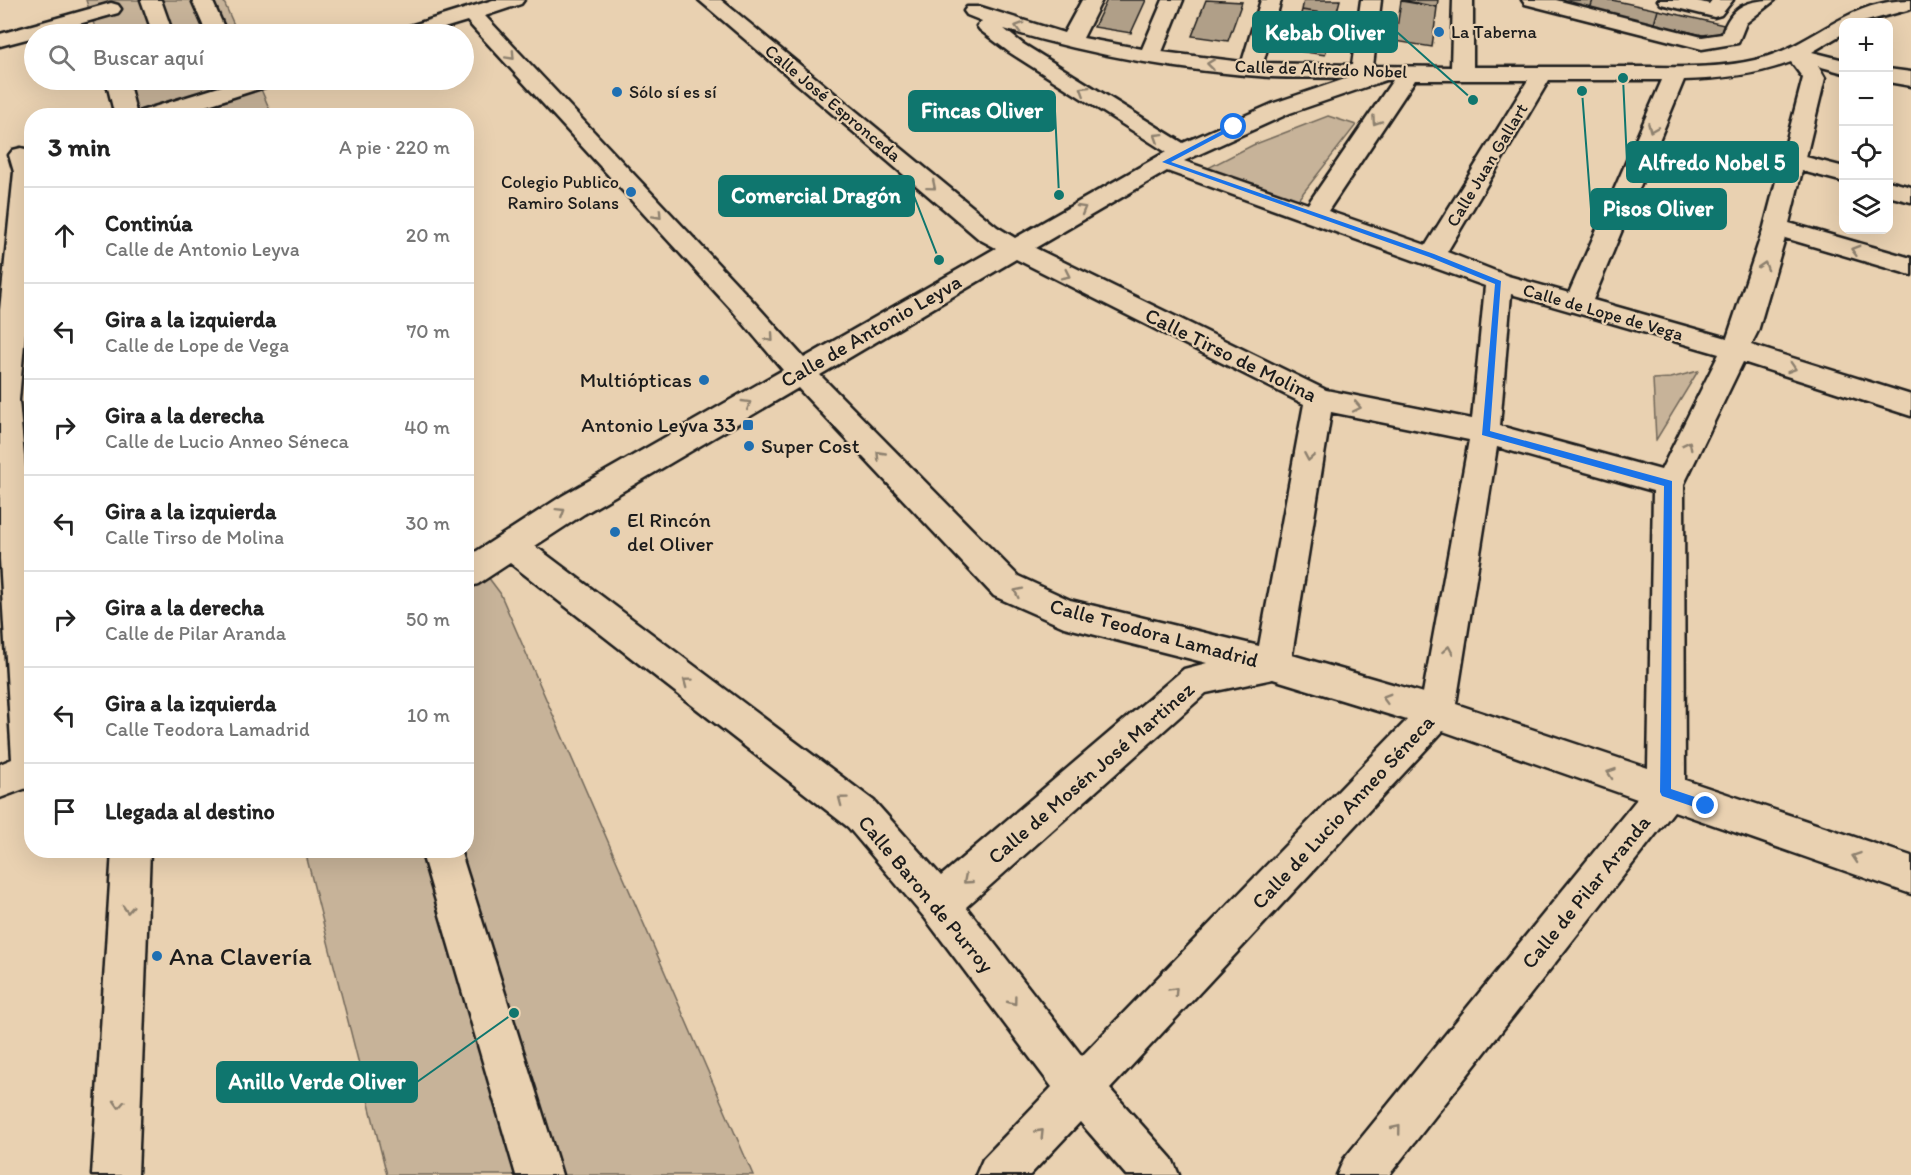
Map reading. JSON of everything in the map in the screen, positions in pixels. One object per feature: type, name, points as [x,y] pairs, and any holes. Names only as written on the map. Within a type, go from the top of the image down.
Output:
[{"type":"street","points":[[151,0],[159,24]]},
{"type":"street","points":[[202,0],[213,24]]},
{"type":"street","points":[[436,24],[514,0]]},
{"type":"street","name":"Calle José Espronceda","points":[[709,0],[988,233],[1013,249]]},
{"type":"street","points":[[1071,40],[1092,0]]},
{"type":"street","points":[[1150,55],[1173,0]]},
{"type":"street","points":[[1271,0],[1260,70],[1282,77],[1293,88],[1294,92],[1286,106]]},
{"type":"street","points":[[1362,71],[1371,0]]},
{"type":"street","points":[[1462,73],[1463,0]]},
{"type":"street","points":[[1532,0],[1702,43],[1731,39],[1737,20],[1765,0]]},
{"type":"street","points":[[1668,0],[1718,5]]},
{"type":"street","name":"Calle de Alfredo Nobel","points":[[1858,18],[1911,3]]},
{"type":"street","name":"Calle de Alfredo Nobel","points":[[965,5],[1016,27],[1150,55],[1260,70],[1362,71],[1385,74],[1675,74],[1746,68],[1794,53],[1839,27]]},
{"type":"street","name":"Calle de Lope de Vega","points":[[965,5],[994,32],[1173,157],[1313,215],[1499,282],[1737,350],[1911,406]]},
{"type":"street","points":[[50,24],[103,7],[105,24]]},
{"type":"street","name":"Calle Teodora Lamadrid","points":[[471,13],[741,304],[800,372],[1006,586],[1064,614],[1273,664],[1437,713],[1911,875]]},
{"type":"street","points":[[0,40],[24,32]]},
{"type":"street","points":[[1794,53],[1839,66]]},
{"type":"street","points":[[1666,792],[1669,483],[1737,350],[1776,227],[1814,78],[1810,70],[1794,53]]},
{"type":"street","points":[[1313,215],[1409,73]]},
{"type":"street","name":"Calle de Antonio Leyva","points":[[474,570],[573,505],[1173,157],[1286,106],[1340,86],[1385,74]]},
{"type":"street","name":"Calle Juan Gallart","points":[[1432,256],[1542,74]]},
{"type":"street","points":[[1578,304],[1675,74]]},
{"type":"street","points":[[1893,76],[1911,78]]},
{"type":"street","points":[[120,90],[124,108]]},
{"type":"street","points":[[181,90],[186,108]]},
{"type":"street","points":[[191,108],[225,90]]},
{"type":"street","points":[[1794,161],[1839,174]]},
{"type":"street","points":[[1893,190],[1911,195]]},
{"type":"street","points":[[21,773],[2,400],[24,197]]},
{"type":"street","points":[[1776,227],[1911,267]]},
{"type":"street","name":"Calle Tirso de Molina","points":[[1013,249],[1319,399],[1485,433],[1669,483]]},
{"type":"street","name":"Calle de Lucio Anneo Séneca","points":[[999,1175],[1437,713],[1485,433],[1499,282]]},
{"type":"street","points":[[1273,664],[1319,399]]},
{"type":"street","name":"Calle Baron de Purroy","points":[[512,545],[533,564],[861,814],[939,904],[1081,1090],[1156,1175]]},
{"type":"street","name":"Calle de Mosén José Martinez","points":[[939,904],[1196,680],[1273,664]]},
{"type":"street","name":"Calle de Pilar Aranda","points":[[1360,1175],[1666,792]]},
{"type":"street","points":[[115,1175],[131,858]]},
{"type":"street","points":[[442,858],[538,1175]]},
{"type":"shaded area","points":[[86,0],[223,0],[234,24],[94,24]]},
{"type":"shaded area","points":[[115,90],[261,90],[269,108],[122,108]]},
{"type":"shaded area","points":[[1328,116],[1356,125],[1296,202],[1204,170],[1253,145]]},
{"type":"shaded area","points":[[1698,371],[1656,440],[1653,379],[1671,378]]},
{"type":"shaded area","points":[[474,558],[500,593],[753,1175],[387,1175],[307,858],[474,858]]},
{"type":"building","points":[[1107,0],[1146,0],[1131,33],[1094,27]]},
{"type":"building","points":[[1206,0],[1242,2],[1228,41],[1192,36]]},
{"type":"building","points":[[1304,0],[1340,0],[1336,15],[1302,10]]},
{"type":"building","points":[[1401,0],[1438,0],[1437,7]]},
{"type":"building","points":[[1549,0],[1593,0],[1590,9]]},
{"type":"building","points":[[1593,0],[1612,0],[1658,10],[1654,24],[1590,9]]},
{"type":"building","points":[[1401,1],[1437,7],[1432,47],[1395,41]]},
{"type":"building","points":[[1302,10],[1336,15],[1325,55],[1291,50]]},
{"type":"building","points":[[1658,10],[1724,25],[1720,39],[1654,24]]},
{"type":"place","name":"La Taberna","points":[[1439,32]]},
{"type":"place","name":"Alfredo Nobel 5","points":[[1623,78]]},
{"type":"place","name":"Pisos Oliver","points":[[1582,91]]},
{"type":"place","name":"Sólo sí es sí","points":[[617,92]]},
{"type":"place","name":"Kebab Oliver","points":[[1473,100]]},
{"type":"place","name":"Colegio Publico Ramiro Solans","points":[[631,192]]},
{"type":"place","name":"Fincas Oliver","points":[[1059,195]]},
{"type":"place","name":"Comercial Dragón","points":[[939,260]]},
{"type":"place","name":"Multiópticas","points":[[704,380]]},
{"type":"place","name":"Antonio Leyva 33","points":[[748,425]]},
{"type":"place","name":"Super Cost","points":[[749,446]]},
{"type":"place","name":"El Rincón del Oliver","points":[[615,532]]},
{"type":"place","name":"Ana Clavería","points":[[157,956]]},
{"type":"place","name":"Anillo Verde Oliver","points":[[514,1013]]},
{"type":"route","points":[[1234,127],[1165,162],[1432,256],[1499,282],[1485,433],[1669,483],[1666,792],[1706,806]]}]
